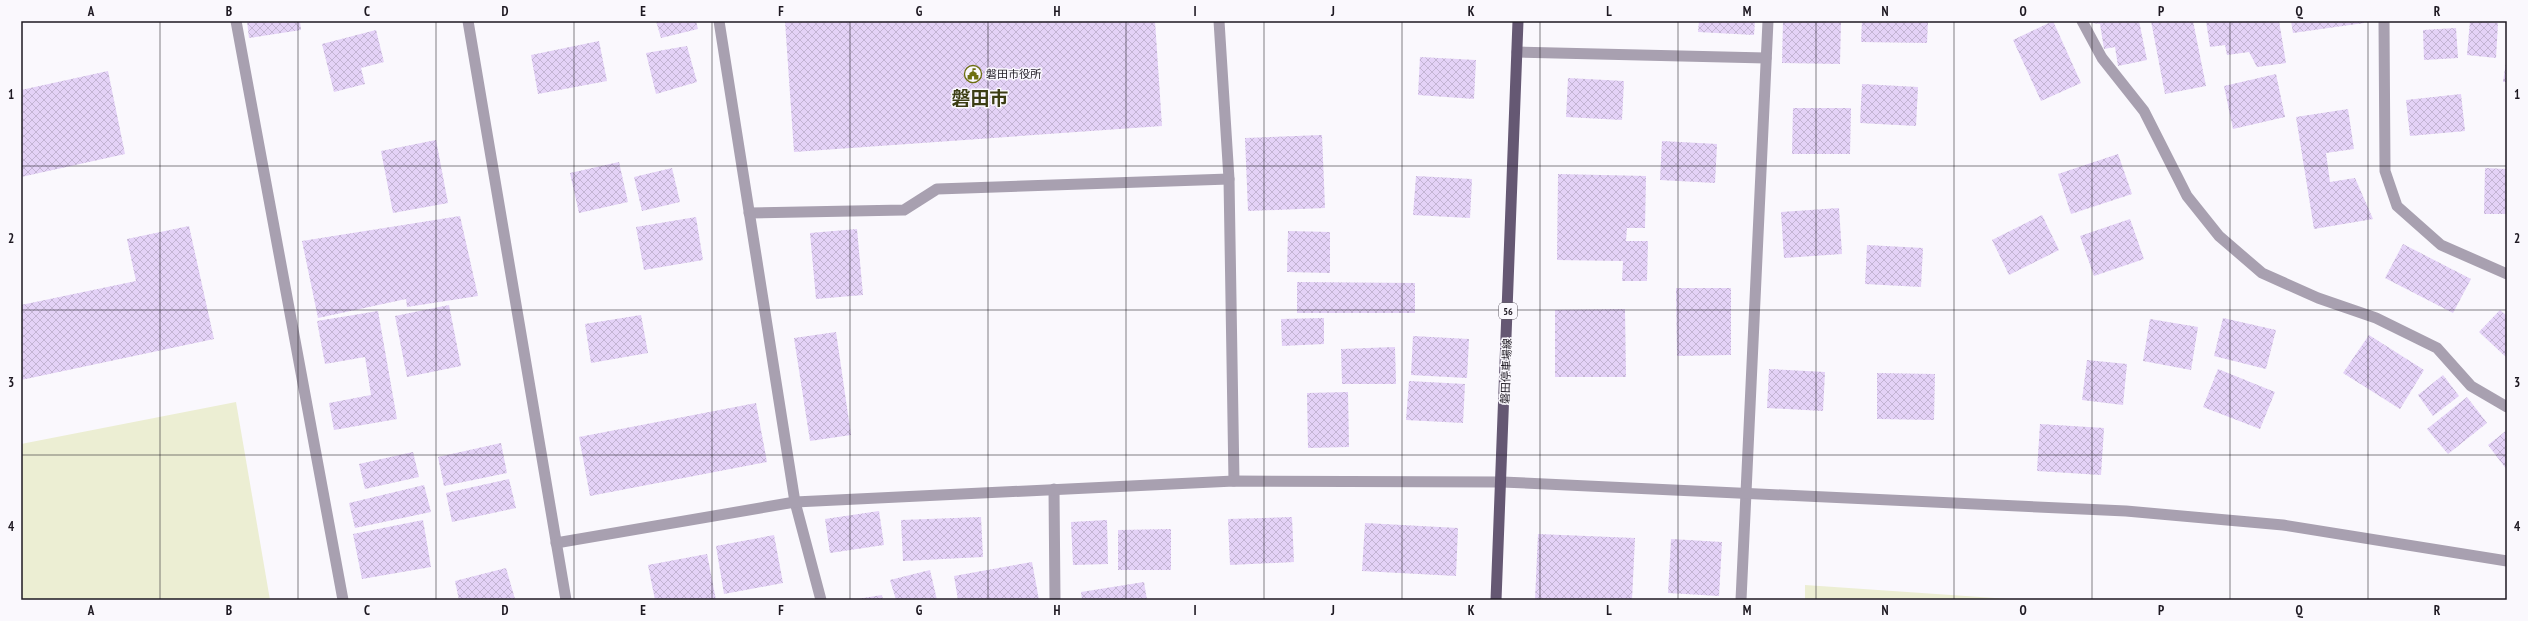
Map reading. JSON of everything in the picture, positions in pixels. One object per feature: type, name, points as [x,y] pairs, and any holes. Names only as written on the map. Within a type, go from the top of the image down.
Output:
[{"type":"main road","name":"磐田停車場線","points":[[1496,600],[1502,482],[1518,21]]},
{"type":"street","points":[[236,21],[343,600]]},
{"type":"street","points":[[468,21],[566,600]]},
{"type":"street","points":[[719,21],[795,502],[820,600]]},
{"type":"street","points":[[1219,21],[1229,179],[1234,481]]},
{"type":"street","points":[[1741,600],[1744,495],[1768,21]]},
{"type":"street","points":[[2082,21],[2102,58],[2144,111],[2187,196],[2219,236],[2262,273],[2318,298],[2376,318],[2437,348],[2471,386],[2507,406]]},
{"type":"street","points":[[2384,21],[2385,171],[2397,206],[2441,245],[2507,274]]},
{"type":"street","points":[[1517,52],[1766,58]]},
{"type":"street","points":[[749,213],[904,210],[937,189],[1229,179]]},
{"type":"street","points":[[556,543],[795,502],[1234,481],[1502,482],[1744,495],[2126,511],[2275,524],[2507,561]]},
{"type":"street","points":[[1054,490],[1055,600]]},
{"type":"green space","points":[[236,402],[270,600],[21,600],[21,444]]},
{"type":"green space","points":[[1805,585],[2024,600],[1805,600]]},
{"type":"building","points":[[247,21],[300,21],[301,30],[249,38]]},
{"type":"building","points":[[656,21],[696,21],[698,29],[661,38]]},
{"type":"building","name":"磐田市役所","points":[[785,21],[1155,21],[1162,126],[794,152]]},
{"type":"building","points":[[1699,21],[1755,21],[1754,35],[1698,32]]},
{"type":"building","points":[[1783,21],[1841,21],[1840,64],[1782,63]]},
{"type":"building","points":[[1862,21],[1928,21],[1927,43],[1861,42]]},
{"type":"building","points":[[2053,21],[2081,83],[2041,101],[2013,40]]},
{"type":"building","points":[[2092,21],[2139,21],[2147,60],[2118,66],[2115,47],[2104,49],[2100,24],[2092,23]]},
{"type":"building","points":[[2151,21],[2193,21],[2206,86],[2165,94]]},
{"type":"building","points":[[2206,21],[2279,21],[2286,63],[2257,67],[2249,52],[2227,55],[2225,45],[2210,47]]},
{"type":"building","points":[[2291,21],[2364,21],[2364,23],[2293,33]]},
{"type":"building","points":[[2470,21],[2498,23],[2496,58],[2467,55]]},
{"type":"building","points":[[2456,28],[2458,58],[2424,60],[2423,30]]},
{"type":"building","points":[[376,30],[384,62],[361,68],[365,84],[334,92],[322,44]]},
{"type":"building","points":[[599,41],[607,81],[538,94],[531,55]]},
{"type":"building","points":[[687,46],[697,82],[656,94],[646,53]]},
{"type":"building","points":[[1420,57],[1476,60],[1474,99],[1418,95]]},
{"type":"building","points":[[2506,62],[2507,82],[2503,82]]},
{"type":"building","points":[[108,71],[125,154],[21,177],[21,90]]},
{"type":"building","points":[[2276,74],[2285,117],[2233,129],[2224,86]]},
{"type":"building","points":[[1568,78],[1624,81],[1622,120],[1566,117]]},
{"type":"building","points":[[1862,84],[1918,87],[1916,126],[1860,123]]},
{"type":"building","points":[[2461,94],[2465,131],[2410,136],[2406,100]]},
{"type":"building","points":[[1793,108],[1851,108],[1850,154],[1792,154]]},
{"type":"building","points":[[2348,109],[2354,149],[2326,153],[2330,182],[2355,178],[2373,219],[2314,229],[2296,117]]},
{"type":"building","points":[[1322,135],[1325,208],[1248,211],[1245,138]]},
{"type":"building","points":[[436,140],[448,203],[393,213],[381,151]]},
{"type":"building","points":[[1662,141],[1717,144],[1715,183],[1660,180]]},
{"type":"building","points":[[2118,154],[2132,194],[2071,214],[2058,174]]},
{"type":"building","points":[[619,162],[628,202],[579,213],[570,173]]},
{"type":"building","points":[[672,168],[680,202],[642,211],[634,177]]},
{"type":"building","points":[[2485,168],[2507,169],[2507,214],[2484,214]]},
{"type":"building","points":[[1558,174],[1646,176],[1645,228],[1627,228],[1626,241],[1648,241],[1647,281],[1622,281],[1623,261],[1557,260]]},
{"type":"building","points":[[1416,176],[1472,179],[1470,218],[1413,215]]},
{"type":"building","points":[[1839,208],[1842,254],[1784,258],[1781,212]]},
{"type":"building","points":[[2042,215],[2059,250],[2009,275],[1992,240]]},
{"type":"building","points":[[460,216],[478,296],[407,307],[406,299],[318,318],[302,241]]},
{"type":"building","points":[[696,217],[703,260],[644,270],[636,227]]},
{"type":"building","points":[[2130,219],[2144,259],[2094,276],[2080,236]]},
{"type":"building","points":[[189,226],[214,339],[21,380],[21,305],[136,281],[127,239]]},
{"type":"building","points":[[857,229],[863,295],[816,299],[810,233]]},
{"type":"building","points":[[1288,231],[1330,232],[1330,273],[1287,272]]},
{"type":"building","points":[[2403,244],[2471,279],[2453,313],[2385,278]]},
{"type":"building","points":[[1867,245],[1923,248],[1921,287],[1865,284]]},
{"type":"building","points":[[1297,282],[1415,283],[1415,313],[1297,313]]},
{"type":"building","points":[[1676,288],[1731,288],[1731,355],[1677,356]]},
{"type":"building","points":[[449,305],[461,366],[407,377],[395,316]]},
{"type":"building","points":[[1625,309],[1626,377],[1555,377],[1555,310]]},
{"type":"building","points":[[2500,310],[2507,316],[2507,358],[2479,332]]},
{"type":"building","points":[[378,311],[397,419],[334,430],[329,403],[371,395],[365,357],[325,364],[317,321]]},
{"type":"building","points":[[641,315],[648,353],[591,363],[585,324]]},
{"type":"building","points":[[1324,318],[1324,344],[1282,346],[1281,319]]},
{"type":"building","points":[[2223,318],[2276,330],[2266,369],[2214,356]]},
{"type":"building","points":[[2150,319],[2198,327],[2191,370],[2143,361]]},
{"type":"building","points":[[836,332],[851,435],[810,441],[794,338]]},
{"type":"building","points":[[2369,335],[2424,370],[2400,409],[2343,373]]},
{"type":"building","points":[[1413,336],[1469,339],[1467,378],[1411,375]]},
{"type":"building","points":[[1395,347],[1396,384],[1342,384],[1341,349]]},
{"type":"building","points":[[2087,360],[2127,364],[2123,405],[2082,400]]},
{"type":"building","points":[[1769,369],[1825,372],[1823,411],[1767,408]]},
{"type":"building","points":[[2218,369],[2275,392],[2260,429],[2203,407]]},
{"type":"building","points":[[1877,373],[1935,374],[1934,420],[1877,419]]},
{"type":"building","points":[[2443,375],[2459,396],[2433,416],[2418,395]]},
{"type":"building","points":[[1409,381],[1465,384],[1463,423],[1406,420]]},
{"type":"building","points":[[1348,392],[1349,447],[1308,448],[1307,393]]},
{"type":"building","points":[[2467,397],[2487,423],[2448,454],[2427,429]]},
{"type":"building","points":[[756,403],[767,462],[590,496],[579,437]]},
{"type":"building","points":[[2040,424],[2104,428],[2101,475],[2037,471]]},
{"type":"building","points":[[2507,430],[2507,470],[2488,445]]},
{"type":"building","points":[[501,443],[507,473],[444,486],[438,457]]},
{"type":"building","points":[[413,452],[419,477],[365,489],[359,464]]},
{"type":"building","points":[[509,479],[516,508],[452,522],[446,493]]},
{"type":"building","points":[[424,485],[431,512],[355,528],[349,503]]},
{"type":"building","points":[[879,511],[884,545],[830,553],[825,519]]},
{"type":"building","points":[[981,517],[983,557],[903,561],[901,520]]},
{"type":"building","points":[[1292,517],[1294,562],[1230,565],[1228,519]]},
{"type":"building","points":[[423,520],[431,567],[362,579],[353,534]]},
{"type":"building","points":[[1107,520],[1108,564],[1073,565],[1071,522]]},
{"type":"building","points":[[1365,523],[1458,528],[1456,576],[1362,571]]},
{"type":"building","points":[[1171,529],[1171,570],[1118,570],[1118,530]]},
{"type":"building","points":[[1538,534],[1635,538],[1632,600],[1535,600]]},
{"type":"building","points":[[774,535],[783,583],[724,594],[716,546]]},
{"type":"building","points":[[1671,539],[1722,542],[1719,596],[1668,593]]},
{"type":"building","points":[[707,554],[716,600],[655,600],[648,565]]},
{"type":"building","points":[[1032,562],[1039,600],[958,600],[954,576]]},
{"type":"building","points":[[506,568],[515,599],[459,600],[455,581]]},
{"type":"building","points":[[930,570],[937,600],[896,600],[890,580]]},
{"type":"building","points":[[1144,582],[1147,600],[1082,600],[1081,592]]},
{"type":"building","points":[[882,595],[883,600],[857,600],[857,599]]},
{"type":"place","name":"磐田市役所","points":[[973,74]]},
{"type":"district","name":"磐田市","points":[[980,98]]}]
